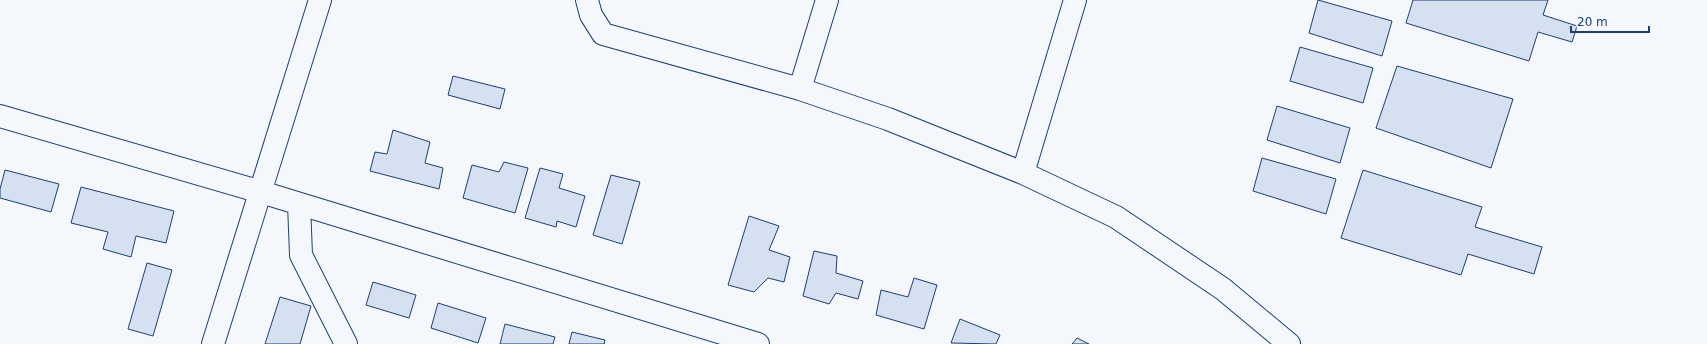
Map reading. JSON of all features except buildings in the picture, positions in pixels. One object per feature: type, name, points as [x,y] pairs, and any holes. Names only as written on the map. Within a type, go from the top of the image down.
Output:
[{"type":"street","points":[[213,344],[320,0]]},
{"type":"street","points":[[587,0],[591,15],[603,34],[800,89],[888,119],[1023,172],[1116,217],[1223,289],[1289,344]]},
{"type":"street","points":[[800,89],[827,0]]},
{"type":"street","points":[[1023,172],[1075,0]]},
{"type":"street","points":[[0,116],[261,192],[758,344]]},
{"type":"street","points":[[299,204],[301,255],[346,344]]}]
